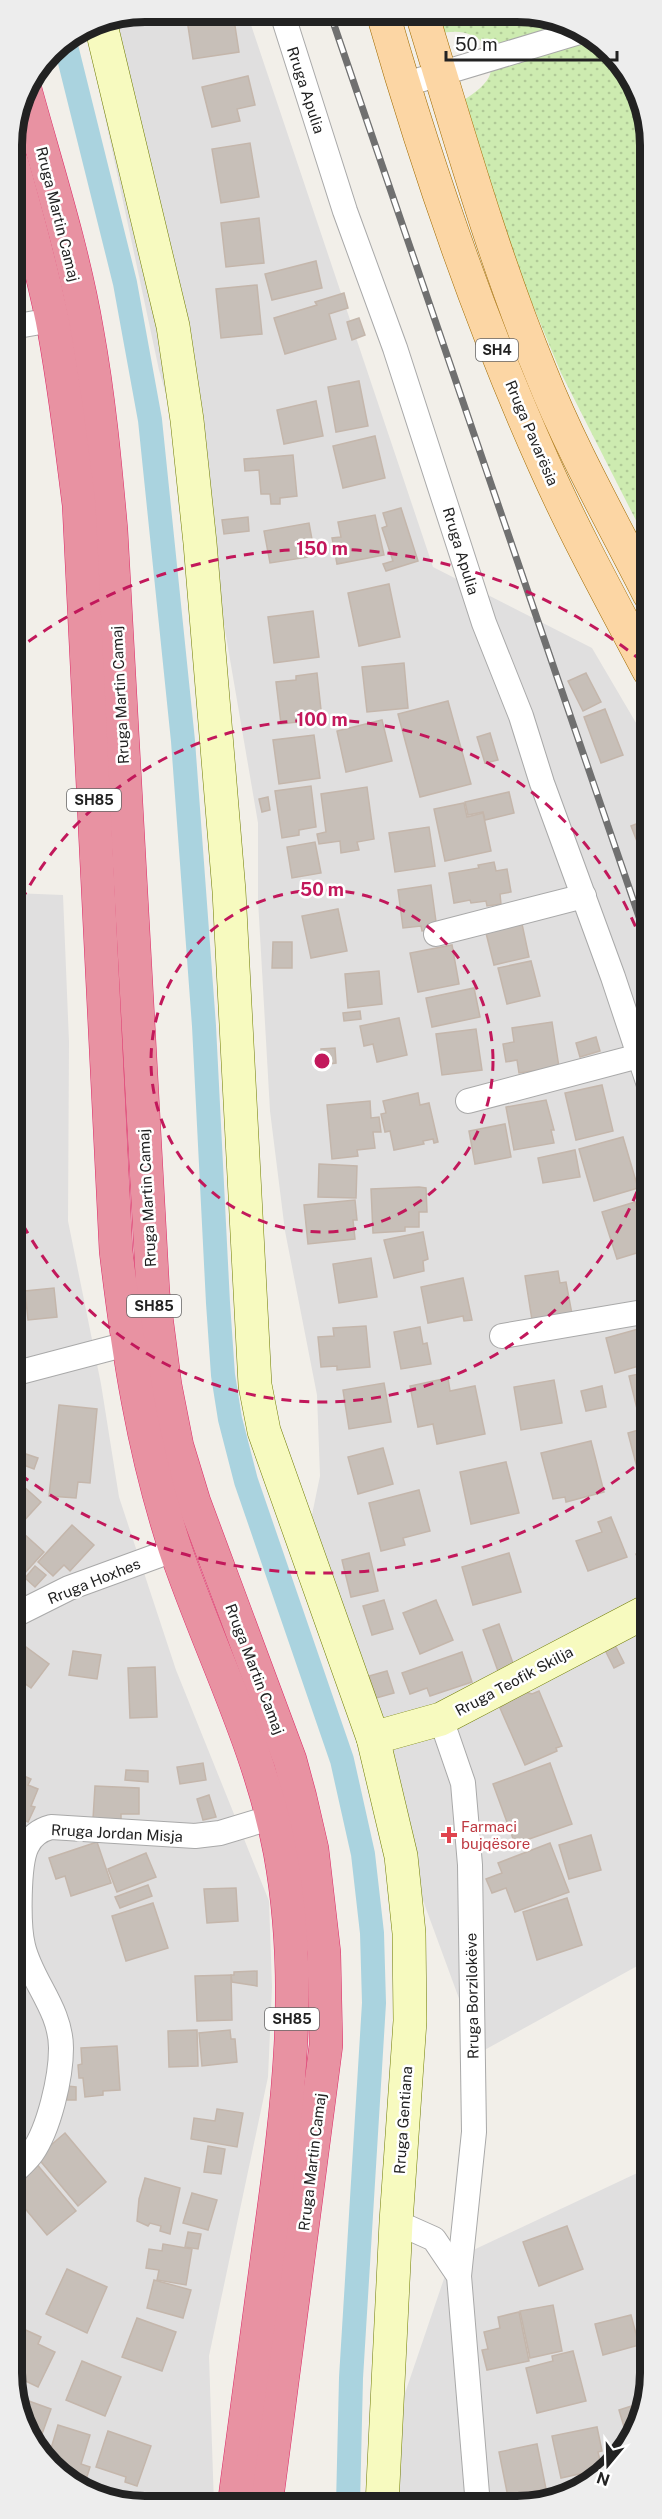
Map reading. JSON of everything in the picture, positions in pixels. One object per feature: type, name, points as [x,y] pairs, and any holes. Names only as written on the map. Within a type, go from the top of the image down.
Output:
[{"type":"highway","name":"Rruga Martin Camaj","points":[[29,105],[65,232],[87,329],[101,421],[112,542],[153,1293],[165,1385],[177,1446],[194,1502],[290,1760],[312,1849],[324,1953],[326,2045],[268,2496]]},
{"type":"highway","name":"Rruga Martin Camaj","points":[[23,202],[52,320],[79,505],[116,1251],[127,1344],[146,1441],[176,1548],[229,1689],[273,1817],[287,1895],[291,1943],[291,2069],[235,2496]]},
{"type":"main road","name":"Rruga Pavarësia","points":[[385,22],[472,288],[544,465],[640,653]]},
{"type":"main road","name":"Rruga Pavarësia","points":[[425,22],[481,211],[541,374],[590,480],[640,576]]},
{"type":"street","name":"Rruga Apulia","points":[[285,23],[345,211],[395,348],[484,623],[521,716],[542,783],[639,1056]]},
{"type":"street","name":"Rruga Gentiana","points":[[102,31],[173,326],[187,420],[203,578],[229,891],[255,1385],[264,1431],[373,1738],[401,1856],[409,1933],[410,2021],[396,2222],[382,2496]]},
{"type":"street","points":[[404,85],[569,35]]},
{"type":"street","points":[[23,325],[52,320]]},
{"type":"street","points":[[436,933],[584,896]]},
{"type":"street","points":[[468,1101],[639,1056]]},
{"type":"street","points":[[502,1336],[639,1313]]},
{"type":"street","points":[[22,1372],[127,1344]]},
{"type":"street","name":"Rruga Hoxhes","points":[[22,1611],[69,1588],[176,1548]]},
{"type":"street","name":"Rruga Teofik Skilja","points":[[373,1738],[441,1719],[639,1615]]},
{"type":"street","name":"Rruga Borzilokëve","points":[[441,1719],[463,1783],[470,1865],[474,2132],[459,2276],[477,2496]]},
{"type":"street","name":"Rruga Jordan Misja","points":[[22,1876],[27,1845],[40,1830],[51,1827],[195,1836],[220,1833],[273,1817]]},
{"type":"street","name":"Rruga Jordan Misja","points":[[22,1941],[23,1947],[57,2021],[61,2048],[48,2120],[32,2153],[22,2163]]},
{"type":"street","name":"Rruga Borzilokëve","points":[[396,2222],[434,2239],[459,2276]]},
{"type":"shaded area","points":[[138,23],[250,23],[433,567],[592,648],[640,729],[639,1965],[479,2053],[301,1568],[320,1476],[317,1395],[285,1231],[270,1111],[258,900],[258,823],[213,560],[159,370],[88,37],[106,29]]},
{"type":"shaded area","points":[[23,893],[63,895],[69,1042],[68,1221],[101,1384],[119,1497],[176,1670],[269,1901],[272,1987],[268,2077],[209,2356],[214,2496],[138,2496],[114,2492],[84,2480],[65,2466],[43,2442],[27,2405],[22,2373]]},
{"type":"shaded area","points":[[639,2172],[639,2381],[637,2397],[630,2420],[614,2448],[597,2466],[578,2480],[556,2490],[532,2495],[370,2496],[450,2261]]},
{"type":"green space","points":[[436,22],[516,22],[548,27],[578,39],[591,48],[614,71],[627,91],[637,122],[640,146],[640,528],[561,373],[524,284],[461,102],[480,88],[489,77],[492,65],[489,52],[482,42],[467,33],[439,33]]},
{"type":"building","points":[[188,23],[234,23],[239,52],[193,59]]},
{"type":"building","points":[[248,76],[255,105],[237,109],[240,121],[212,127],[202,87]]},
{"type":"building","points":[[250,143],[259,197],[221,203],[212,149]]},
{"type":"building","points":[[259,218],[264,263],[226,267],[221,223]]},
{"type":"building","points":[[316,261],[322,288],[272,300],[265,274]]},
{"type":"building","points":[[257,285],[262,334],[221,338],[216,289]]},
{"type":"building","points":[[344,293],[348,308],[329,314],[336,339],[285,354],[274,318],[317,305],[315,302]]},
{"type":"building","points":[[359,318],[365,335],[352,340],[347,322]]},
{"type":"building","points":[[359,381],[368,426],[336,432],[328,387]]},
{"type":"building","points":[[316,401],[323,436],[284,444],[277,410]]},
{"type":"building","points":[[375,436],[385,478],[343,488],[333,446]]},
{"type":"building","points":[[293,455],[297,496],[280,498],[280,504],[271,504],[270,494],[261,494],[259,470],[245,471],[244,459]]},
{"type":"building","points":[[401,508],[418,561],[386,571],[383,564],[393,561],[382,528],[387,526],[383,513]]},
{"type":"building","points":[[375,515],[384,555],[337,564],[332,538],[341,537],[338,522]]},
{"type":"building","points":[[248,517],[249,531],[224,534],[222,520]]},
{"type":"building","points":[[309,523],[315,556],[270,563],[264,531]]},
{"type":"building","points":[[389,584],[400,637],[359,646],[348,593]]},
{"type":"building","points":[[313,611],[319,657],[274,663],[268,617]]},
{"type":"building","points":[[404,663],[408,708],[367,712],[362,667]]},
{"type":"building","points":[[317,673],[322,719],[281,724],[276,682],[296,680],[296,676]]},
{"type":"building","points":[[586,673],[601,702],[583,711],[568,681]]},
{"type":"building","points":[[448,701],[471,784],[420,797],[398,714]]},
{"type":"building","points":[[605,709],[623,755],[601,763],[584,717]]},
{"type":"building","points":[[382,720],[392,761],[346,772],[337,731]]},
{"type":"building","points":[[490,733],[498,760],[485,763],[477,737]]},
{"type":"building","points":[[314,735],[320,778],[279,784],[273,740]]},
{"type":"building","points":[[311,786],[316,827],[299,830],[299,835],[282,838],[275,791]]},
{"type":"building","points":[[367,787],[374,839],[357,842],[359,850],[341,853],[340,841],[319,844],[317,834],[326,832],[321,794]]},
{"type":"building","points":[[509,792],[514,813],[485,820],[483,812],[468,815],[465,802]]},
{"type":"building","points":[[268,797],[270,810],[262,812],[259,799]]},
{"type":"building","points":[[464,803],[467,817],[483,813],[491,851],[445,861],[434,809]]},
{"type":"building","points":[[640,823],[640,848],[631,826]]},
{"type":"building","points":[[429,827],[435,866],[395,872],[389,833]]},
{"type":"building","points":[[315,842],[321,873],[292,878],[287,847]]},
{"type":"building","points":[[494,862],[496,871],[507,869],[511,892],[500,894],[501,904],[487,906],[486,901],[471,903],[470,900],[454,903],[449,873],[479,868],[478,865]]},
{"type":"building","points":[[431,885],[437,929],[422,931],[421,926],[403,928],[398,890]]},
{"type":"building","points":[[338,909],[347,951],[311,958],[302,916]]},
{"type":"building","points":[[522,924],[529,957],[494,965],[486,933]]},
{"type":"building","points":[[273,942],[292,942],[292,968],[272,968]]},
{"type":"building","points":[[452,945],[459,984],[418,992],[410,953]]},
{"type":"building","points":[[531,961],[540,996],[507,1004],[498,968]]},
{"type":"building","points":[[379,971],[382,1004],[348,1008],[345,974]]},
{"type":"building","points":[[474,988],[480,1017],[432,1027],[426,998]]},
{"type":"building","points":[[360,1011],[361,1019],[344,1021],[343,1013]]},
{"type":"building","points":[[399,1018],[407,1055],[377,1062],[373,1044],[364,1046],[360,1026]]},
{"type":"building","points":[[552,1022],[559,1067],[519,1073],[517,1060],[506,1062],[503,1044],[514,1042],[512,1028]]},
{"type":"building","points":[[476,1029],[482,1070],[442,1075],[436,1034]]},
{"type":"building","points":[[596,1037],[600,1051],[580,1057],[576,1043]]},
{"type":"building","points":[[335,1048],[336,1063],[322,1065],[321,1049]]},
{"type":"building","points":[[602,1085],[613,1131],[576,1140],[565,1093]]},
{"type":"building","points":[[418,1093],[420,1105],[429,1103],[438,1142],[434,1143],[433,1139],[423,1141],[424,1144],[394,1150],[390,1131],[385,1132],[381,1114],[386,1113],[383,1101]]},
{"type":"building","points":[[546,1100],[554,1130],[551,1130],[554,1143],[514,1150],[506,1107]]},
{"type":"building","points":[[370,1101],[371,1118],[379,1117],[381,1132],[373,1132],[375,1148],[357,1150],[358,1156],[332,1159],[327,1105]]},
{"type":"building","points":[[505,1124],[511,1157],[475,1164],[469,1131]]},
{"type":"building","points":[[623,1137],[638,1188],[594,1201],[579,1149]]},
{"type":"building","points":[[575,1150],[580,1177],[543,1183],[538,1158]]},
{"type":"building","points":[[319,1164],[357,1166],[356,1198],[318,1197]]},
{"type":"building","points":[[426,1188],[427,1212],[419,1212],[419,1227],[405,1227],[405,1231],[373,1233],[371,1189]]},
{"type":"building","points":[[355,1200],[357,1220],[353,1220],[355,1239],[308,1244],[304,1205]]},
{"type":"building","points":[[635,1202],[640,1217],[640,1252],[617,1259],[602,1212]]},
{"type":"building","points":[[423,1232],[428,1259],[423,1261],[424,1271],[394,1278],[384,1240]]},
{"type":"building","points":[[371,1258],[377,1297],[339,1303],[333,1264]]},
{"type":"building","points":[[558,1271],[560,1283],[566,1282],[572,1314],[532,1320],[525,1276]]},
{"type":"building","points":[[463,1278],[472,1320],[464,1321],[463,1316],[428,1323],[421,1287]]},
{"type":"building","points":[[54,1288],[57,1317],[28,1320],[25,1291]]},
{"type":"building","points":[[366,1326],[370,1367],[337,1370],[337,1366],[321,1367],[318,1337],[334,1336],[333,1328]]},
{"type":"building","points":[[420,1327],[423,1344],[427,1343],[431,1364],[401,1369],[394,1332]]},
{"type":"building","points":[[639,1329],[639,1366],[615,1373],[606,1338]]},
{"type":"building","points":[[639,1374],[639,1419],[629,1376]]},
{"type":"building","points":[[448,1378],[450,1391],[475,1386],[485,1434],[437,1444],[433,1424],[418,1427],[410,1386]]},
{"type":"building","points":[[554,1380],[562,1423],[521,1430],[514,1387]]},
{"type":"building","points":[[384,1383],[391,1422],[349,1429],[343,1390]]},
{"type":"building","points":[[602,1386],[606,1407],[586,1411],[581,1391]]},
{"type":"building","points":[[59,1405],[97,1409],[90,1483],[78,1482],[76,1498],[49,1496]]},
{"type":"building","points":[[639,1430],[639,1477],[628,1433]]},
{"type":"building","points":[[591,1441],[604,1492],[566,1502],[565,1497],[553,1499],[541,1453]]},
{"type":"building","points":[[383,1448],[393,1484],[358,1494],[348,1457]]},
{"type":"building","points":[[22,1453],[38,1458],[34,1469],[22,1465]]},
{"type":"building","points":[[506,1462],[519,1513],[471,1524],[460,1472]]},
{"type":"building","points":[[22,1485],[41,1502],[22,1522]]},
{"type":"building","points":[[419,1490],[430,1531],[403,1538],[405,1545],[381,1551],[369,1503]]},
{"type":"building","points":[[611,1517],[627,1557],[588,1571],[576,1541],[602,1532],[598,1522]]},
{"type":"building","points":[[72,1525],[94,1545],[70,1571],[64,1565],[53,1576],[38,1562]]},
{"type":"building","points":[[22,1534],[44,1552],[23,1575],[22,1574]]},
{"type":"building","points":[[369,1553],[378,1591],[351,1597],[342,1560]]},
{"type":"building","points":[[509,1553],[521,1592],[473,1605],[462,1567]]},
{"type":"building","points":[[35,1566],[46,1575],[35,1587],[25,1578]]},
{"type":"building","points":[[384,1600],[393,1629],[372,1635],[363,1606]]},
{"type":"building","points":[[436,1600],[453,1640],[420,1654],[403,1613]]},
{"type":"building","points":[[499,1624],[514,1666],[498,1671],[483,1630]]},
{"type":"building","points":[[639,1627],[639,1641],[634,1629]]},
{"type":"building","points":[[614,1643],[624,1663],[614,1668],[604,1648]]},
{"type":"building","points":[[22,1644],[49,1664],[31,1688],[22,1682]]},
{"type":"building","points":[[73,1651],[101,1655],[97,1679],[69,1675]]},
{"type":"building","points":[[462,1652],[472,1682],[430,1696],[427,1688],[410,1694],[402,1673]]},
{"type":"building","points":[[155,1667],[157,1717],[130,1718],[128,1668]]},
{"type":"building","points":[[387,1671],[394,1693],[376,1698],[369,1676]]},
{"type":"building","points":[[523,1691],[532,1694],[539,1691],[562,1746],[556,1748],[557,1751],[525,1765],[500,1708]]},
{"type":"building","points":[[203,1763],[206,1780],[180,1784],[177,1767]]},
{"type":"building","points":[[550,1763],[572,1824],[515,1844],[493,1784]]},
{"type":"building","points":[[126,1770],[148,1771],[148,1782],[125,1780]]},
{"type":"building","points":[[22,1775],[31,1779],[28,1785],[38,1789],[31,1806],[35,1807],[28,1822],[22,1819]]},
{"type":"building","points":[[95,1786],[139,1788],[139,1814],[121,1814],[121,1820],[93,1819]]},
{"type":"building","points":[[209,1795],[216,1817],[203,1820],[197,1799]]},
{"type":"building","points":[[591,1835],[601,1870],[569,1879],[559,1845]]},
{"type":"building","points":[[97,1842],[111,1883],[71,1896],[65,1876],[56,1879],[49,1858]]},
{"type":"building","points":[[550,1843],[569,1892],[515,1912],[506,1888],[492,1893],[486,1879],[502,1873],[498,1863]]},
{"type":"building","points":[[146,1853],[156,1877],[117,1892],[108,1869]]},
{"type":"building","points":[[148,1885],[152,1896],[120,1908],[115,1897]]},
{"type":"building","points":[[236,1888],[238,1921],[207,1923],[204,1889]]},
{"type":"building","points":[[567,1898],[582,1945],[537,1960],[523,1912]]},
{"type":"building","points":[[153,1903],[168,1948],[126,1961],[112,1916]]},
{"type":"building","points":[[257,1971],[257,1986],[232,1982],[231,1975],[234,1975],[234,1972]]},
{"type":"building","points":[[231,1975],[232,2020],[197,2021],[195,1976]]},
{"type":"building","points":[[197,2030],[198,2066],[169,2067],[168,2031]]},
{"type":"building","points":[[230,2030],[231,2039],[235,2039],[237,2062],[202,2066],[199,2033]]},
{"type":"building","points":[[117,2046],[120,2090],[103,2091],[103,2095],[85,2097],[83,2078],[79,2078],[78,2065],[82,2064],[81,2048]]},
{"type":"building","points":[[67,2086],[76,2087],[76,2100],[67,2100]]},
{"type":"building","points":[[217,2109],[243,2113],[237,2147],[191,2139],[194,2118],[215,2121]]},
{"type":"building","points":[[65,2133],[106,2182],[78,2206],[37,2157]]},
{"type":"building","points":[[208,2146],[225,2149],[221,2174],[204,2172]]},
{"type":"building","points":[[35,2162],[76,2211],[47,2235],[22,2205],[22,2173]]},
{"type":"building","points":[[145,2178],[180,2188],[170,2234],[160,2231],[161,2226],[150,2223],[148,2226],[137,2221],[139,2199]]},
{"type":"building","points":[[192,2193],[217,2200],[208,2230],[183,2223]]},
{"type":"building","points":[[567,2226],[583,2269],[539,2286],[523,2242]]},
{"type":"building","points":[[188,2232],[201,2234],[198,2249],[185,2247]]},
{"type":"building","points":[[163,2244],[192,2249],[186,2285],[157,2280],[159,2270],[146,2268],[149,2249],[162,2251]]},
{"type":"building","points":[[67,2269],[107,2287],[87,2333],[46,2314]]},
{"type":"building","points":[[154,2280],[191,2290],[183,2318],[147,2308]]},
{"type":"building","points":[[553,2305],[562,2351],[530,2358],[520,2311]]},
{"type":"building","points":[[519,2312],[529,2361],[487,2370],[482,2350],[488,2349],[484,2332],[500,2328],[498,2317]]},
{"type":"building","points":[[631,2315],[639,2345],[603,2355],[595,2324]]},
{"type":"building","points":[[137,2318],[176,2332],[162,2371],[122,2357]]},
{"type":"building","points":[[22,2328],[41,2337],[38,2344],[55,2352],[38,2387],[23,2380]]},
{"type":"building","points":[[573,2351],[586,2401],[537,2413],[526,2368],[553,2361],[552,2356]]},
{"type":"building","points":[[82,2361],[121,2377],[105,2416],[66,2400]]},
{"type":"building","points":[[26,2400],[51,2409],[42,2434],[35,2428]]},
{"type":"building","points":[[635,2405],[625,2431],[619,2410]]},
{"type":"building","points":[[58,2425],[90,2435],[81,2464],[90,2467],[86,2481],[65,2466],[50,2451]]},
{"type":"building","points":[[597,2427],[602,2451],[598,2452],[600,2463],[590,2472],[561,2478],[552,2436]]},
{"type":"building","points":[[108,2431],[151,2446],[137,2486],[125,2482],[126,2477],[96,2467]]},
{"type":"building","points":[[537,2444],[546,2489],[508,2496],[499,2452]]},
{"type":"waterway","points":[[67,51],[125,283],[150,420],[183,741],[204,1026],[218,1303],[223,1375],[230,1419],[246,1481],[342,1760],[363,1854],[372,1933],[374,2003],[351,2378],[348,2496]]},
{"type":"railway","points":[[333,22],[640,919]]},
{"type":"place","name":"Farmaci bujqësore","points":[[449,1835]]}]
